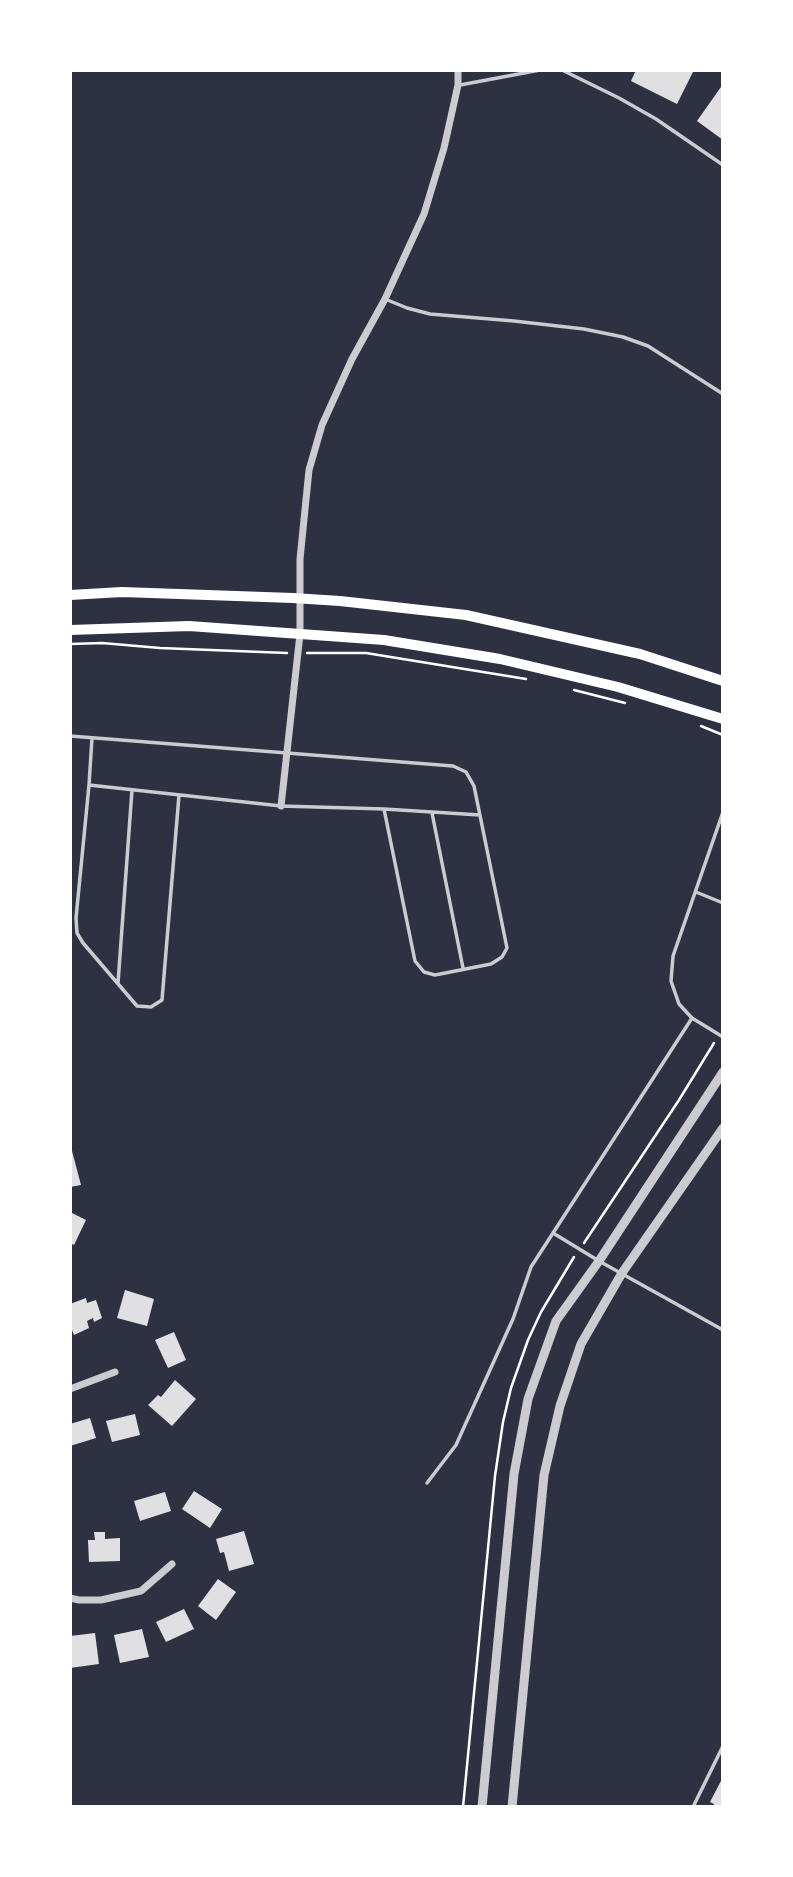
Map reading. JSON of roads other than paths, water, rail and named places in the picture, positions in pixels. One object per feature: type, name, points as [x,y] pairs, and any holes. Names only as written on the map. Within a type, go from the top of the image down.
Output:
[{"type":"main road","points":[[70,595],[122,592],[297,598],[466,615],[640,654],[723,681]]},
{"type":"main road","points":[[70,630],[189,626],[384,640],[500,659],[618,687],[723,719]]},
{"type":"street","points":[[281,806],[298,653],[297,598],[309,470],[322,425],[424,214],[444,148],[458,85],[458,70]]},
{"type":"street","points":[[482,1807],[514,1474],[528,1399],[556,1321],[599,1261],[723,1072]]},
{"type":"street","points":[[512,1807],[544,1475],[560,1406],[581,1344],[622,1273],[723,1128]]},
{"type":"street","points":[[70,1389],[115,1372]]},
{"type":"street","points":[[70,1598],[101,1600],[141,1591],[172,1564]]},
{"type":"lane","points":[[458,85],[540,70]]},
{"type":"lane","points":[[562,70],[656,119],[723,165]]},
{"type":"lane","points":[[385,299],[430,314],[584,329],[624,337],[648,346],[723,394]]},
{"type":"lane","points":[[70,737],[453,766],[466,772],[474,786],[507,948],[502,957],[491,964],[435,975],[424,972],[415,961],[384,810]]},
{"type":"lane","points":[[93,738],[76,918],[77,933],[137,1006],[151,1007],[162,1000],[179,795]]},
{"type":"lane","points":[[89,785],[281,806],[480,816]]},
{"type":"lane","points":[[118,984],[132,790]]},
{"type":"lane","points":[[721,1036],[692,1018],[679,1004],[671,981],[673,956],[723,812]]},
{"type":"lane","points":[[432,813],[463,969]]},
{"type":"lane","points":[[695,892],[723,903]]},
{"type":"lane","points":[[427,1483],[456,1445],[513,1319],[531,1267],[692,1018]]},
{"type":"lane","points":[[553,1233],[723,1330]]},
{"type":"lane","points":[[693,1807],[723,1746]]}]
